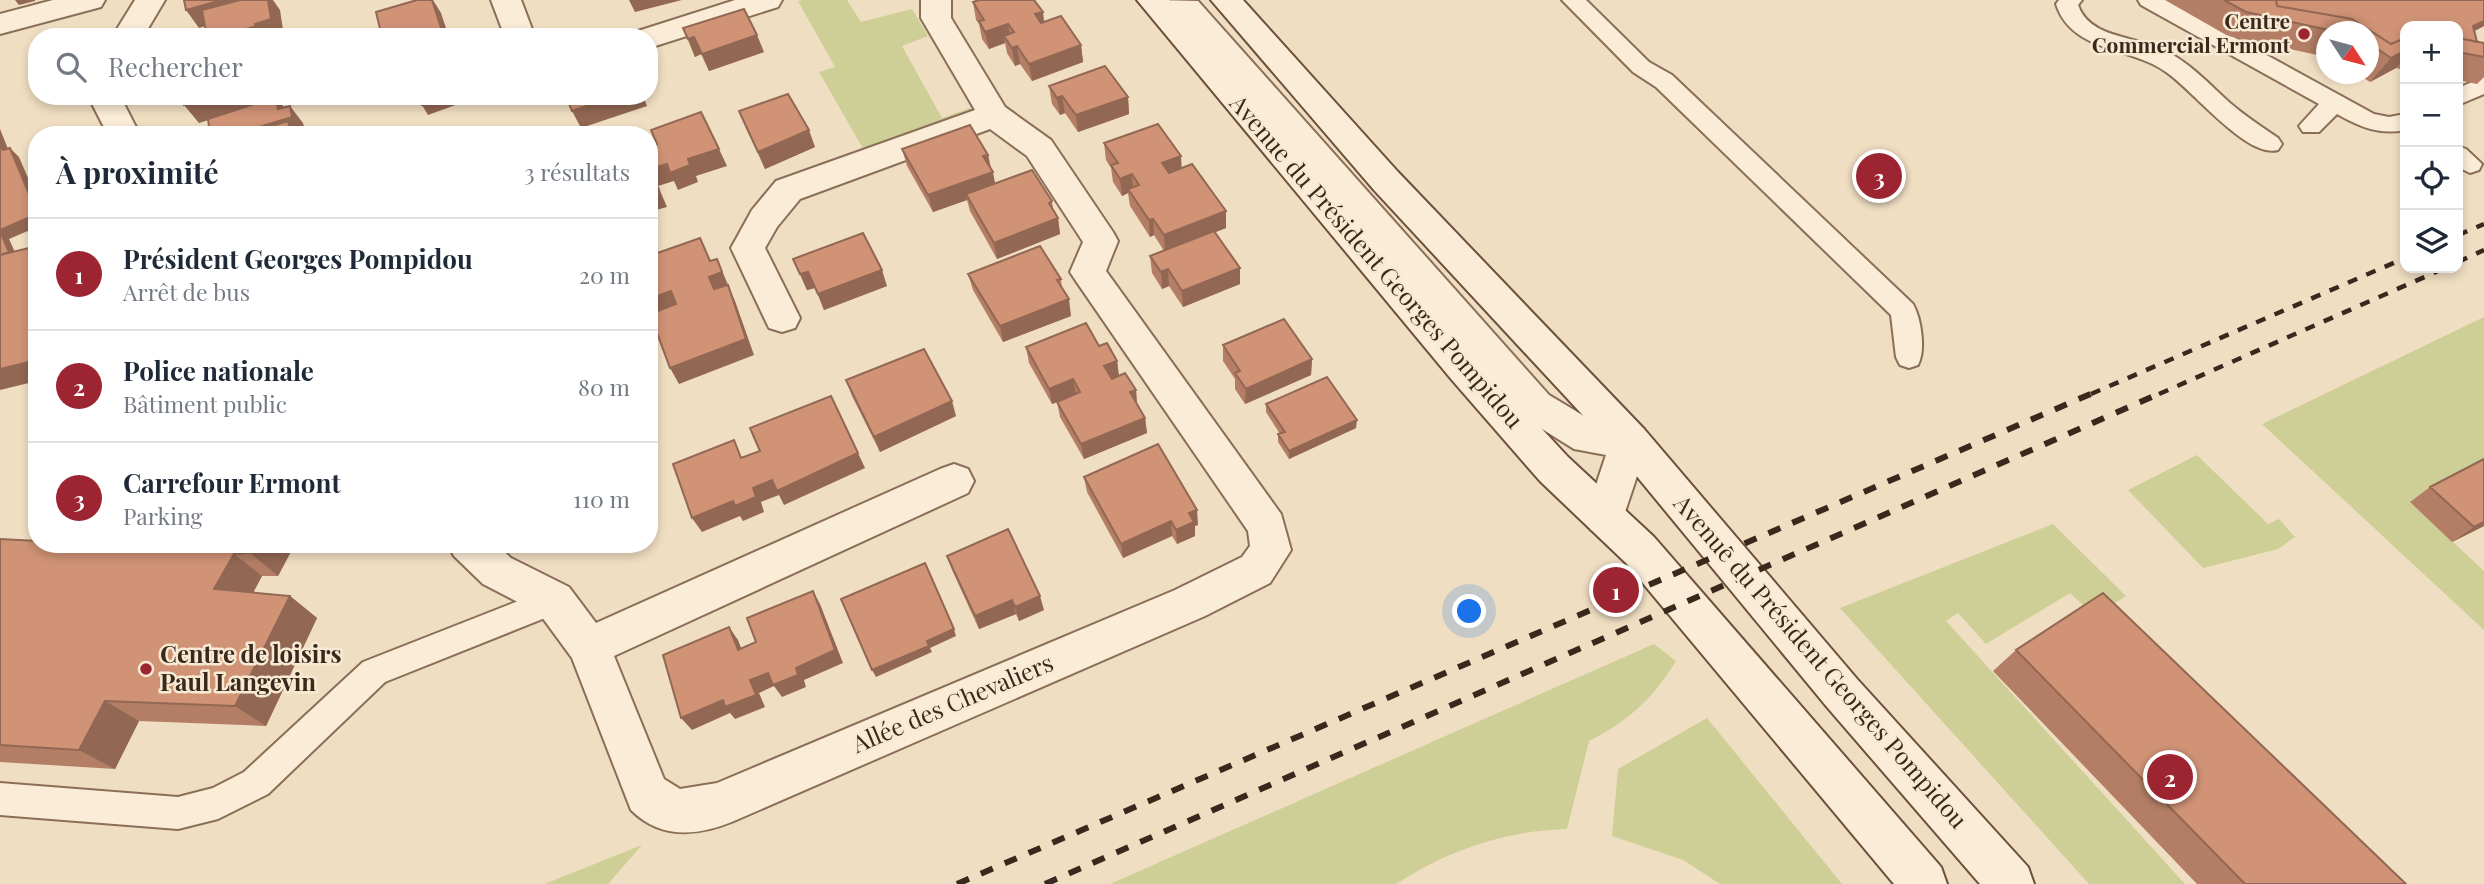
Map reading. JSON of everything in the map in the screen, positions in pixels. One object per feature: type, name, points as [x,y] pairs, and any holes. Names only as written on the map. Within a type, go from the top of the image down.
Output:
[{"type":"street","points":[[0,24],[90,0]]},
{"type":"street","points":[[133,28],[150,0]]},
{"type":"street","points":[[506,0],[517,28]]},
{"type":"street","points":[[658,35],[767,0]]},
{"type":"street","name":"Allée des Chevaliers","points":[[589,647],[647,794],[668,812],[685,814],[718,805],[1190,603],[1256,570],[1272,550],[1267,526],[1088,272],[1101,241],[1039,148],[994,115],[936,18],[936,0]]},
{"type":"street","name":"Avenue du Président Georges Pompidou","points":[[1152,0],[1465,370],[1554,469],[1640,550],[1924,884]]},
{"type":"street","name":"Avenue du Président Georges Pompidou","points":[[1173,0],[1187,8],[1536,406],[1588,438],[1630,440]]},
{"type":"street","name":"Avenue du Président Georges Pompidou","points":[[1226,0],[1386,181],[1630,440],[1842,692],[2011,884]]},
{"type":"street","points":[[108,105],[119,126]]},
{"type":"street","points":[[782,318],[748,248],[764,219],[788,190],[994,115]]},
{"type":"street","points":[[1605,518],[1630,440]]},
{"type":"street","points":[[478,553],[497,570],[554,600],[589,647],[954,481]]},
{"type":"lane","points":[[1573,0],[1641,67],[1664,81],[1904,312],[1909,357]]},
{"type":"lane","points":[[2071,0],[2067,4],[2068,12],[2076,23],[2109,41],[2148,72],[2230,116],[2270,144]]},
{"type":"lane","points":[[2149,0],[2333,104],[2368,121],[2389,125],[2400,123]]},
{"type":"lane","points":[[2463,95],[2484,85]]},
{"type":"lane","points":[[2311,126],[2333,104]]},
{"type":"lane","points":[[0,799],[178,813],[218,803],[256,783],[374,672],[554,600]]},
{"type":"green space","points":[[847,0],[861,22],[912,9],[928,36],[902,46],[942,118],[970,108],[973,114],[865,152],[819,72],[835,67],[798,1]]},
{"type":"green space","points":[[2484,317],[2484,464],[2410,502],[2484,571],[2484,630],[2262,424]]},
{"type":"green space","points":[[2197,455],[2268,524],[2279,519],[2295,537],[2278,549],[2203,568],[2128,490]]},
{"type":"green space","points":[[2053,524],[2126,596],[2094,616],[2070,593],[1986,644],[1958,613],[1946,621],[2185,884],[2089,884],[1840,608]]},
{"type":"green space","points":[[1654,644],[1676,661],[1649,698],[1628,717],[1589,741],[1567,829],[1499,838],[1436,861],[1396,884],[1110,884]]},
{"type":"green space","points":[[1707,718],[1842,884],[1720,884],[1683,860],[1612,836],[1618,769]]},
{"type":"green space","points":[[642,845],[608,884],[545,884],[547,883]]},
{"type":"building","points":[[184,0],[222,0],[186,10]]},
{"type":"building","points":[[240,0],[268,0],[271,19],[249,28],[205,28],[202,10]]},
{"type":"building","points":[[417,0],[432,0],[441,28],[380,28],[376,12]]},
{"type":"building","points":[[1034,0],[1043,12],[1035,14],[1041,23],[1061,16],[1081,45],[1029,64],[1017,46],[1012,48],[1004,36],[1014,32],[1008,24],[985,32],[979,21],[984,20],[973,2]]},
{"type":"building","points":[[2224,0],[2276,0],[2277,6],[2355,21],[2316,21],[2316,27],[2246,12]]},
{"type":"building","points":[[2276,0],[2484,0],[2484,21],[2473,26],[2477,42],[2463,39],[2463,21],[2400,21],[2400,40],[2391,44],[2379,36],[2379,21],[2355,21],[2277,6]]},
{"type":"building","points":[[744,9],[757,35],[702,54],[694,37],[688,39],[683,28]]},
{"type":"building","points":[[2379,36],[2391,44],[2400,40],[2400,54],[2391,58],[2379,50]]},
{"type":"building","points":[[2463,39],[2484,43],[2484,57],[2463,53]]},
{"type":"building","points":[[1105,66],[1128,97],[1076,115],[1062,96],[1057,98],[1049,86]]},
{"type":"building","points":[[788,94],[809,130],[758,152],[739,111]]},
{"type":"building","points":[[251,105],[277,105],[278,109],[290,106],[292,117],[262,126],[209,126],[208,119]]},
{"type":"building","points":[[570,105],[590,105],[572,111]]},
{"type":"building","points":[[701,112],[719,149],[688,159],[690,165],[670,173],[667,164],[658,167],[658,127]]},
{"type":"building","points":[[288,121],[289,126],[272,126]]},
{"type":"building","points":[[1158,124],[1181,156],[1162,163],[1169,173],[1192,164],[1226,211],[1164,235],[1153,219],[1149,220],[1128,189],[1139,185],[1132,174],[1120,179],[1111,165],[1118,163],[1104,143]]},
{"type":"building","points":[[970,125],[988,155],[983,156],[993,172],[928,195],[902,149]]},
{"type":"building","points":[[0,143],[3,150],[10,148],[28,192],[28,218],[0,230]]},
{"type":"building","points":[[1032,170],[1052,201],[1049,203],[1058,218],[994,243],[966,194]]},
{"type":"building","points":[[0,231],[9,252],[0,255]]},
{"type":"building","points":[[1214,231],[1240,268],[1182,291],[1168,269],[1161,272],[1150,256]]},
{"type":"building","points":[[863,233],[882,270],[818,294],[808,272],[800,274],[793,259]]},
{"type":"building","points":[[700,238],[710,261],[717,259],[722,272],[709,277],[714,289],[728,285],[746,339],[670,368],[658,336],[658,311],[676,304],[671,291],[658,296],[658,253]]},
{"type":"building","points":[[1040,246],[1061,279],[1057,280],[1069,299],[1000,326],[968,274]]},
{"type":"building","points":[[28,248],[28,362],[0,369],[0,255]]},
{"type":"building","points":[[1284,319],[1312,359],[1246,389],[1235,373],[1240,371],[1223,345]]},
{"type":"building","points":[[1086,323],[1099,346],[1107,343],[1117,361],[1104,366],[1112,379],[1125,373],[1136,390],[1130,392],[1145,418],[1081,444],[1057,402],[1080,392],[1073,379],[1049,389],[1026,347]]},
{"type":"building","points":[[924,349],[952,401],[874,437],[846,380]]},
{"type":"building","points":[[1327,377],[1357,420],[1289,451],[1278,434],[1285,432],[1266,404]]},
{"type":"building","points":[[831,396],[858,453],[777,491],[772,480],[753,488],[756,497],[735,506],[733,501],[692,518],[673,464],[734,440],[741,458],[760,451],[750,428]]},
{"type":"building","points":[[1158,444],[1197,510],[1189,513],[1194,522],[1176,530],[1171,521],[1121,544],[1084,477]]},
{"type":"building","points":[[2484,459],[2484,522],[2474,527],[2430,487]]},
{"type":"building","points":[[1008,529],[1040,596],[1015,607],[1012,600],[975,616],[947,556]]},
{"type":"building","name":"Centre de loisirs Paul Langevin","points":[[0,539],[28,541],[28,553],[250,553],[234,554],[214,589],[290,596],[235,706],[105,701],[79,750],[0,745]]},
{"type":"building","points":[[925,563],[954,629],[927,641],[929,646],[872,670],[841,599]]},
{"type":"building","points":[[813,591],[835,650],[796,668],[798,675],[773,685],[768,673],[750,680],[756,695],[725,707],[723,700],[681,718],[663,655],[729,627],[738,650],[756,642],[747,618]]},
{"type":"building","points":[[2103,593],[2406,884],[2245,884],[2016,650]]},
{"type":"railway","points":[[2463,233],[2484,224]]},
{"type":"railway","points":[[2463,260],[2484,250]]},
{"type":"railway","points":[[2091,394],[2400,260]]},
{"type":"railway","points":[[2159,394],[2434,273]]},
{"type":"railway","points":[[957,884],[2095,392]]},
{"type":"railway","points":[[1045,884],[2163,392]]},
{"type":"place","name":"Centre Commercial Ermont","points":[[2304,34]]},
{"type":"place","name":"Carrefour Ermont","points":[[1879,176]]},
{"type":"place","name":"Président Georges Pompidou","points":[[1616,590]]},
{"type":"place","name":"Centre de loisirs Paul Langevin","points":[[146,669]]},
{"type":"place","name":"Police nationale","points":[[2170,777]]}]
